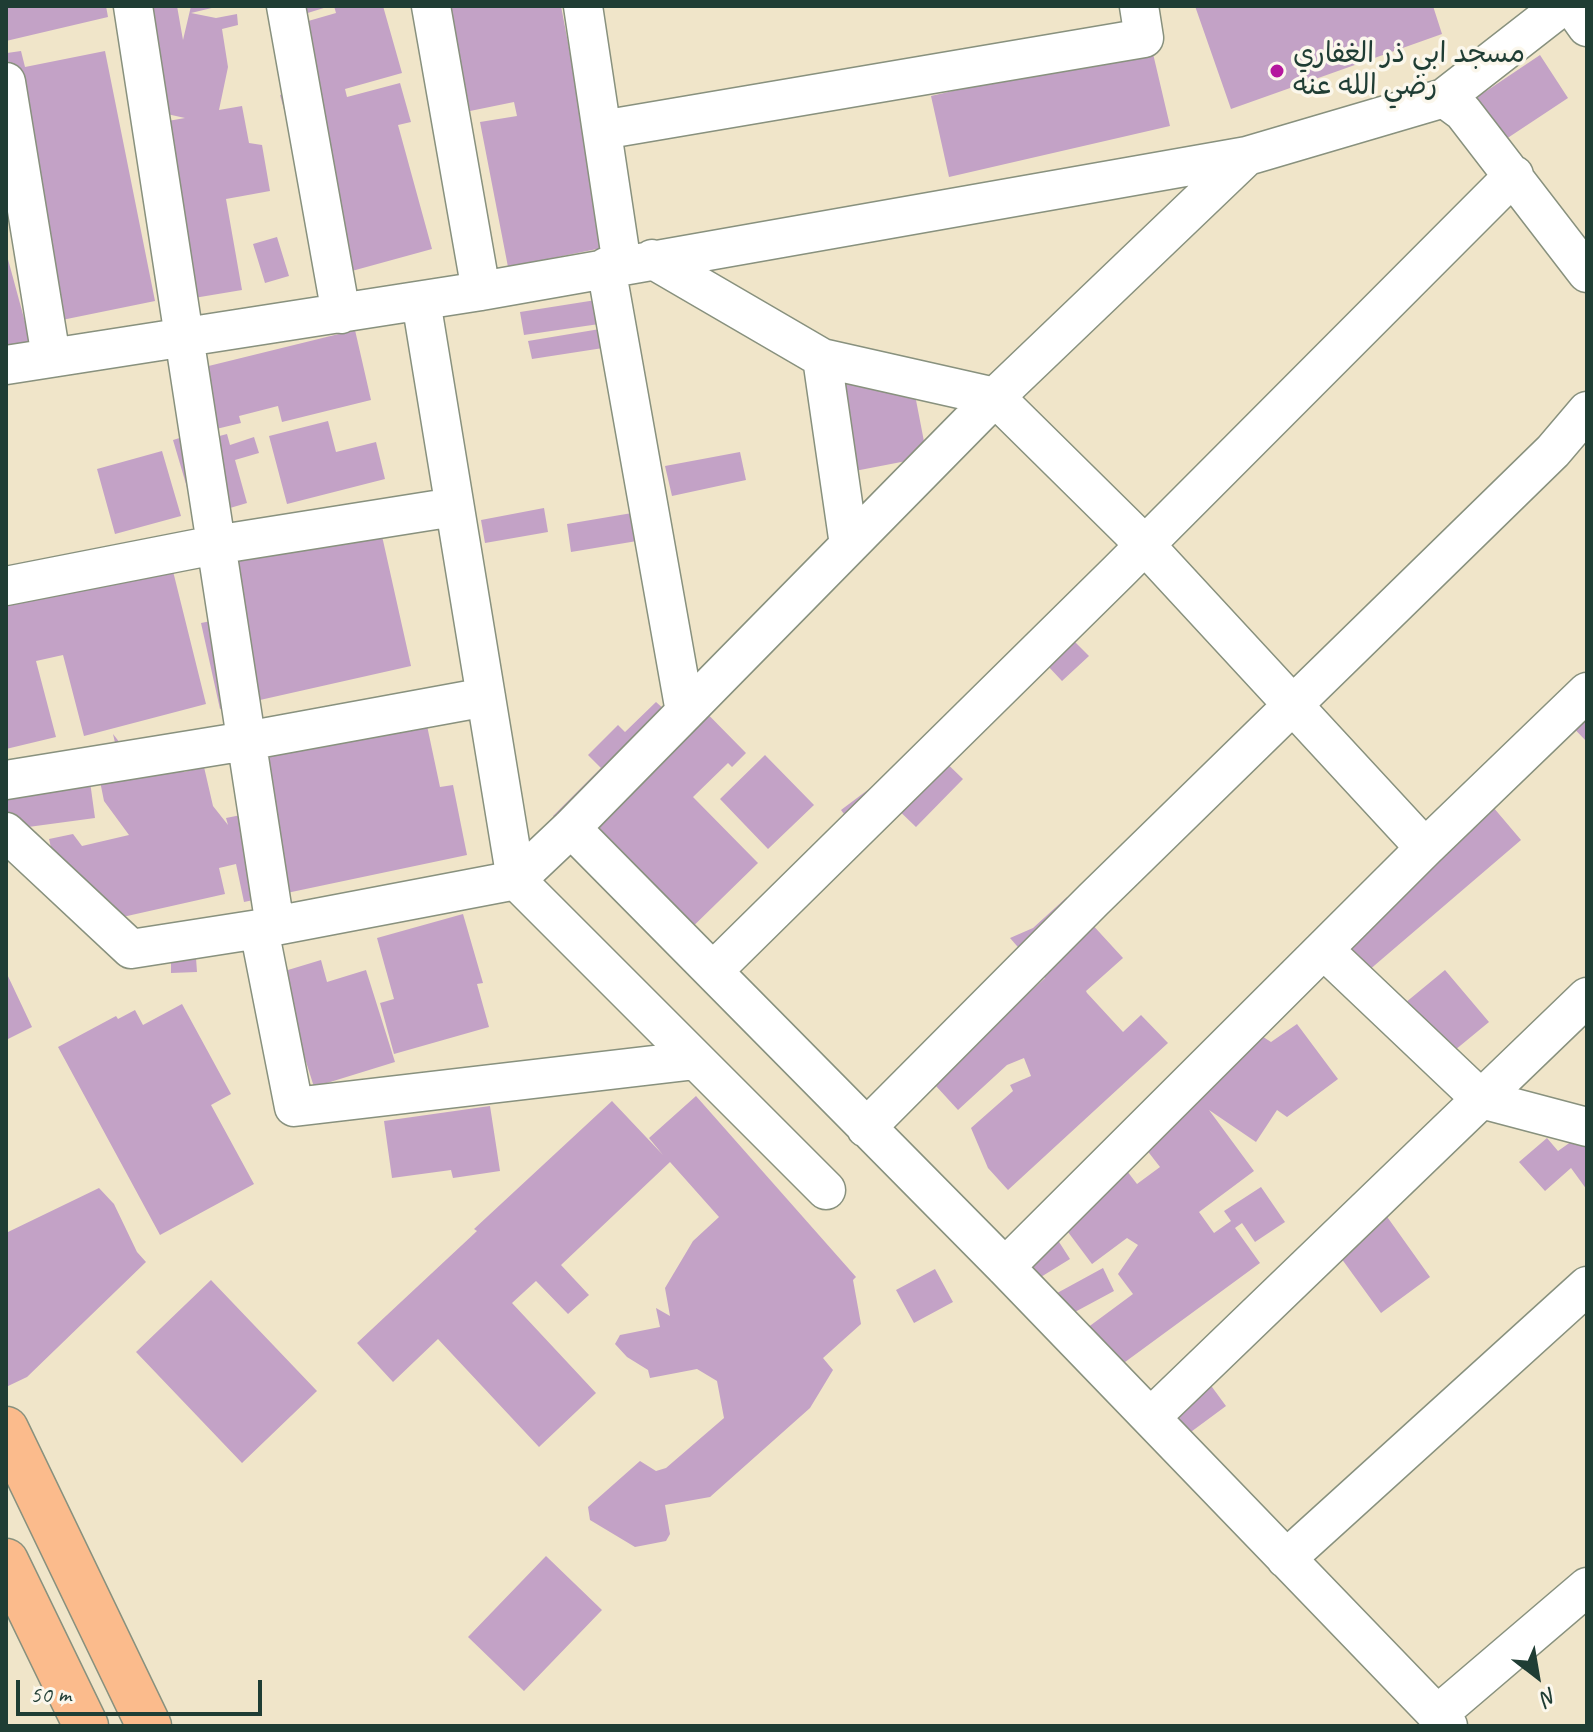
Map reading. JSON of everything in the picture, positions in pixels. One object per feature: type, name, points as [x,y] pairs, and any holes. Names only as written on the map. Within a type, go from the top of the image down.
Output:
[{"type":"main road","points":[[6,1429],[149,1726]]},
{"type":"main road","points":[[6,1561],[86,1726]]},
{"type":"street","points":[[133,6],[246,741],[267,928],[294,1107],[696,1060]]},
{"type":"street","points":[[286,6],[341,314]]},
{"type":"street","points":[[431,6],[481,291]]},
{"type":"street","points":[[583,6],[626,264],[685,712]]},
{"type":"street","points":[[602,130],[1144,38],[1139,6]]},
{"type":"street","points":[[6,365],[481,291],[1247,156],[1444,98],[1562,6]]},
{"type":"street","points":[[1572,6],[1587,27]]},
{"type":"street","points":[[6,82],[51,357]]},
{"type":"street","points":[[1444,98],[1463,112],[1587,273]]},
{"type":"street","points":[[6,832],[131,949],[267,928],[516,880],[571,828],[995,397],[1247,156]]},
{"type":"street","points":[[713,971],[1514,175]]},
{"type":"street","points":[[626,264],[822,358],[995,397],[1145,545],[1425,848]]},
{"type":"street","points":[[421,301],[516,880],[826,1190]]},
{"type":"street","points":[[822,358],[849,545]]},
{"type":"street","points":[[866,1128],[1093,900],[1553,451],[1587,411]]},
{"type":"street","points":[[6,586],[215,545],[454,507]]},
{"type":"street","points":[[1005,1267],[1425,848],[1587,692]]},
{"type":"street","points":[[6,780],[246,741],[486,697]]},
{"type":"street","points":[[571,828],[1005,1267],[1442,1720],[1587,1587]]},
{"type":"street","points":[[1324,950],[1481,1099],[1587,1127]]},
{"type":"street","points":[[1151,1417],[1587,997]]},
{"type":"street","points":[[1286,1559],[1587,1286]]},
{"type":"building","points":[[6,6],[106,6],[108,17],[6,41]]},
{"type":"building","points":[[130,6],[177,6],[183,40],[191,6],[220,6],[191,13],[216,18],[237,14],[238,25],[222,29],[228,67],[219,110],[242,106],[249,143],[262,145],[270,191],[226,199],[242,290],[182,300],[151,124],[185,118],[149,110]]},
{"type":"building","points":[[295,6],[327,6],[327,7],[298,16]]},
{"type":"building","points":[[334,6],[383,6],[402,73],[345,89],[347,97],[400,83],[411,122],[398,125],[432,249],[330,277],[280,95],[290,91],[284,28],[336,13]]},
{"type":"building","points":[[431,6],[561,6],[607,247],[508,267],[480,122],[517,116],[514,102],[470,111],[453,25]]},
{"type":"building","name":"مسجد ابي ذر الغفاري رضي الله عنه","points":[[1195,6],[1433,6],[1442,34],[1231,109]]},
{"type":"building","points":[[1151,45],[1170,126],[949,177],[931,96]]},
{"type":"building","points":[[21,51],[25,67],[105,51],[155,301],[57,321],[41,272],[7,53]]},
{"type":"building","points":[[1540,55],[1568,98],[1494,147],[1467,104]]},
{"type":"building","points":[[277,237],[289,276],[265,283],[253,244]]},
{"type":"building","points":[[6,252],[31,344],[6,350]]},
{"type":"building","points":[[596,300],[599,324],[524,335],[520,312]]},
{"type":"building","points":[[600,329],[603,348],[532,359],[528,341]]},
{"type":"building","points":[[355,330],[371,400],[282,422],[278,406],[239,416],[241,423],[208,431],[172,375]]},
{"type":"building","points":[[910,369],[927,457],[829,476],[812,388]]},
{"type":"building","points":[[328,421],[336,452],[376,442],[385,479],[287,504],[269,436]]},
{"type":"building","points":[[202,431],[204,440],[227,434],[230,445],[254,437],[259,453],[235,460],[247,503],[196,518],[173,440]]},
{"type":"building","points":[[162,451],[181,516],[115,534],[97,469]]},
{"type":"building","points":[[740,452],[746,480],[672,496],[665,466]]},
{"type":"building","points":[[544,508],[548,532],[485,543],[481,520]]},
{"type":"building","points":[[638,512],[643,540],[571,552],[567,524]]},
{"type":"building","points":[[378,518],[411,666],[220,709],[201,623],[216,620],[202,555]]},
{"type":"building","points":[[169,555],[206,704],[84,736],[63,655],[36,661],[56,737],[6,749],[6,581]]},
{"type":"building","points":[[1073,640],[1089,656],[1062,681],[1046,664]]},
{"type":"building","points":[[685,691],[746,753],[732,767],[728,763],[693,797],[758,863],[677,942],[553,816],[601,768],[588,755],[618,725],[625,732],[656,702],[665,710]]},
{"type":"building","points":[[1587,693],[1587,742],[1563,717]]},
{"type":"building","points":[[422,702],[440,787],[453,785],[467,855],[244,902],[236,864],[219,868],[225,894],[96,923],[57,873],[49,839],[73,834],[82,846],[129,835],[104,801],[99,776],[119,760],[113,734],[131,757],[173,757],[184,772],[204,767],[213,806],[228,825],[226,818],[246,814],[231,743]]},
{"type":"building","points":[[933,750],[963,779],[916,827],[891,803],[856,830],[841,810],[885,777]]},
{"type":"building","points":[[765,755],[814,805],[768,849],[720,799]]},
{"type":"building","points":[[88,767],[95,818],[6,830],[6,779]]},
{"type":"building","points":[[1482,794],[1521,840],[1361,977],[1322,931]]},
{"type":"building","points":[[1067,897],[1123,958],[1087,993],[1123,1032],[1141,1015],[1168,1043],[1008,1190],[988,1168],[971,1128],[1013,1091],[1010,1085],[1031,1076],[1024,1058],[1007,1065],[958,1110],[925,1074],[1011,1009],[1045,978],[1010,938],[1033,928]]},
{"type":"building","points":[[463,914],[483,983],[477,984],[489,1027],[394,1054],[380,1003],[394,999],[377,938]]},
{"type":"building","points":[[196,958],[197,972],[171,973],[171,959]]},
{"type":"building","points":[[321,960],[327,982],[366,970],[395,1062],[314,1087],[278,973]]},
{"type":"building","points":[[1445,970],[1489,1022],[1449,1055],[1405,1003]]},
{"type":"building","points":[[6,972],[32,1027],[6,1040]]},
{"type":"building","points":[[182,1004],[231,1094],[211,1105],[254,1184],[160,1235],[58,1047],[116,1016],[118,1019],[135,1010],[143,1025]]},
{"type":"building","points":[[1297,1024],[1338,1079],[1287,1117],[1277,1110],[1256,1142],[1209,1110],[1254,1171],[1199,1212],[1214,1233],[1231,1221],[1224,1211],[1261,1187],[1285,1222],[1255,1242],[1242,1223],[1235,1228],[1260,1263],[1121,1365],[1064,1345],[1133,1294],[1118,1274],[1138,1245],[1127,1238],[1092,1264],[1050,1208],[1117,1158],[1137,1184],[1160,1167],[1146,1149],[1254,1031],[1271,1042]]},
{"type":"building","points":[[696,1096],[856,1277],[853,1280],[861,1324],[823,1358],[833,1370],[810,1408],[710,1497],[665,1505],[670,1534],[666,1541],[635,1547],[590,1520],[588,1507],[640,1461],[656,1471],[666,1468],[724,1418],[717,1381],[697,1369],[650,1378],[648,1370],[627,1357],[615,1344],[620,1335],[660,1327],[656,1308],[670,1316],[665,1288],[693,1241],[719,1217],[670,1162],[561,1265],[589,1295],[568,1314],[536,1281],[512,1303],[596,1393],[539,1447],[438,1339],[393,1382],[357,1343],[612,1101],[663,1155],[649,1138]]},
{"type":"building","points":[[490,1106],[500,1171],[453,1178],[451,1170],[392,1178],[384,1121]]},
{"type":"building","points":[[1582,1134],[1587,1141],[1587,1190],[1571,1168],[1545,1191],[1519,1162],[1547,1138],[1558,1151]]},
{"type":"building","points":[[99,1188],[114,1204],[137,1252],[146,1262],[27,1377],[6,1387],[6,1227],[8,1232]]},
{"type":"building","points":[[1378,1204],[1430,1277],[1381,1313],[1328,1240]]},
{"type":"building","points":[[1052,1231],[1070,1259],[1023,1288],[1006,1261]]},
{"type":"building","points":[[1103,1268],[1114,1291],[1060,1320],[1048,1298]]},
{"type":"building","points":[[935,1269],[953,1302],[914,1323],[896,1290]]},
{"type":"building","points":[[211,1280],[317,1391],[242,1463],[136,1352]]},
{"type":"building","points":[[1201,1372],[1226,1406],[1180,1440],[1155,1406]]},
{"type":"building","points":[[546,1556],[602,1610],[524,1691],[468,1637]]},
{"type":"place","name":"مسجد ابي ذر الغفاري رضي الله عنه","points":[[1277,71]]}]
